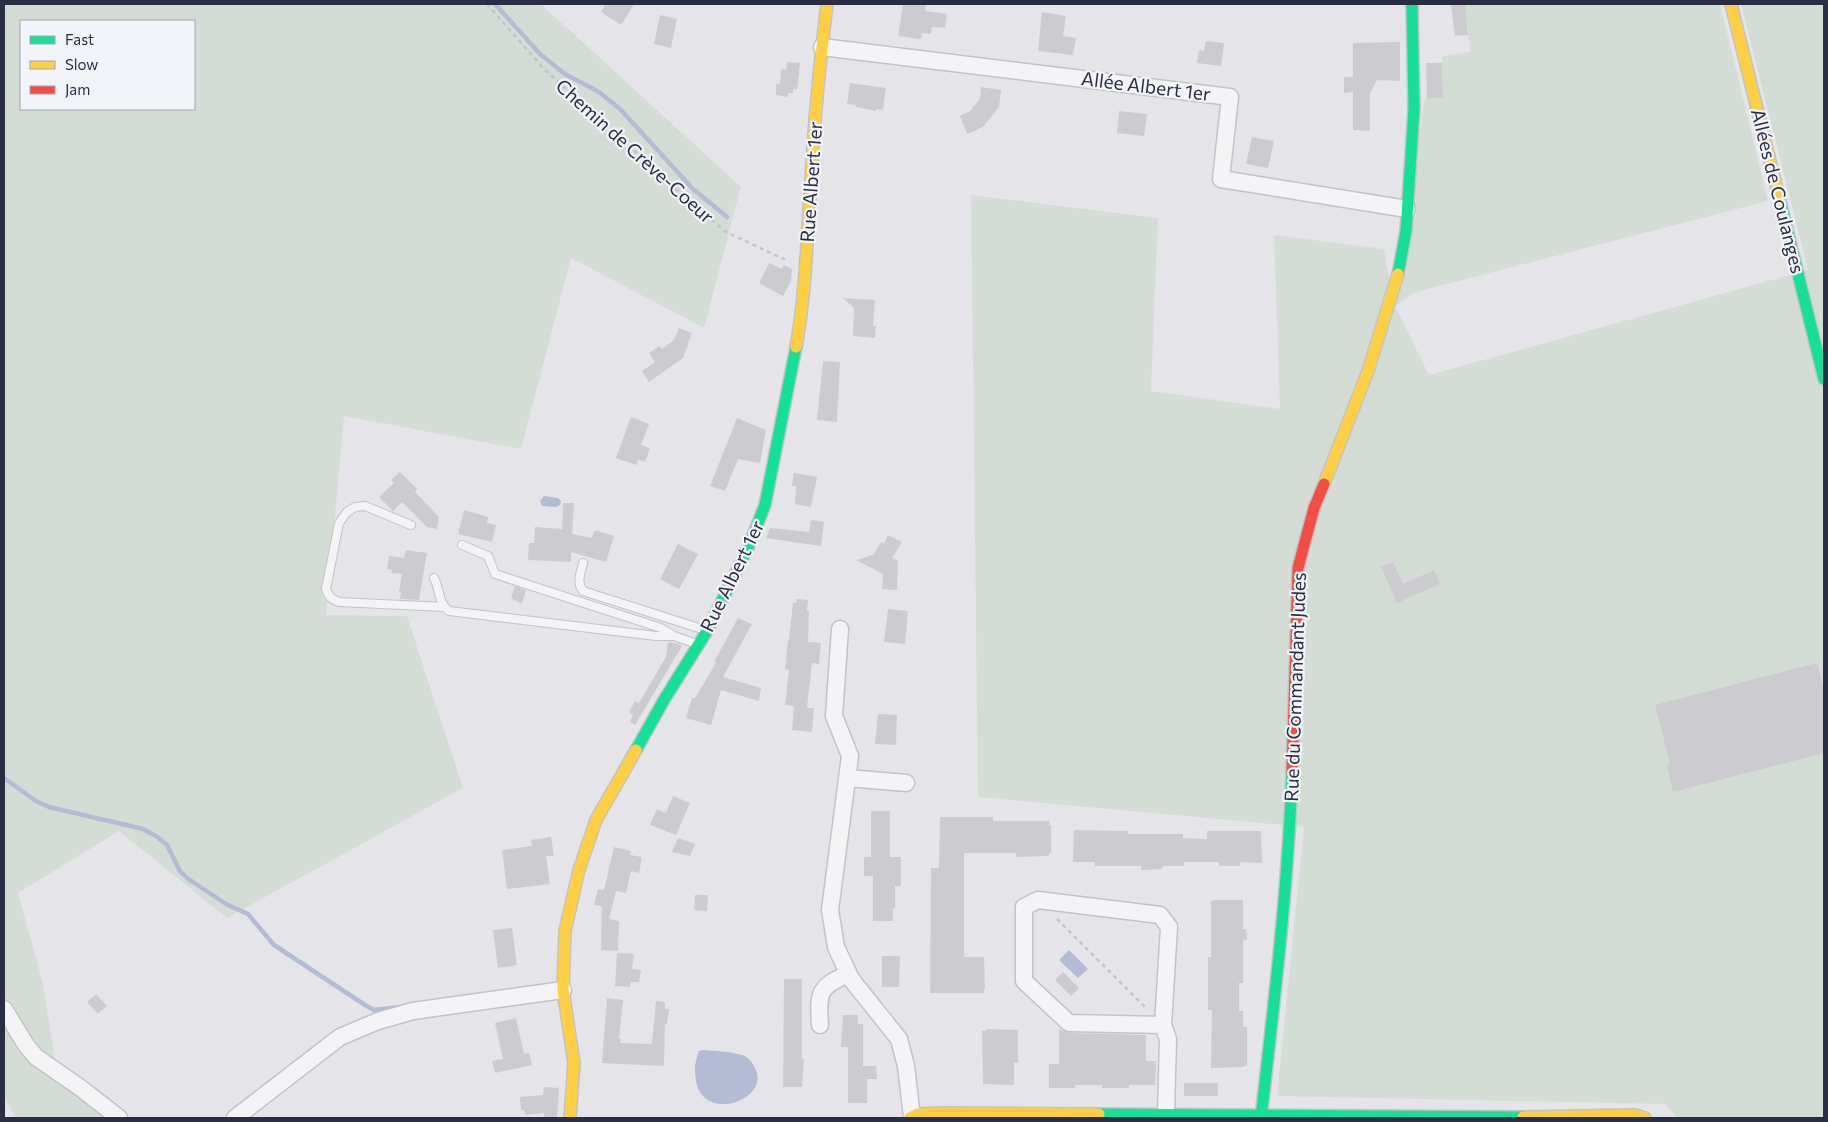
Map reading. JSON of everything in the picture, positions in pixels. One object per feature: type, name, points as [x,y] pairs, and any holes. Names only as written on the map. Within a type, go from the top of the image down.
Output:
[{"type":"street","name":"Rue Albert 1er","points":[[570,1118],[574,1063],[563,990],[565,931],[579,870],[596,820],[664,700],[707,631],[748,548],[765,505],[800,325],[815,110],[827,4]]},
{"type":"street","name":"Rue du Commandant Judes","points":[[1261,1116],[1281,944],[1290,827],[1298,568],[1314,508],[1368,371],[1399,270],[1406,231],[1414,109],[1412,4]]},
{"type":"street","name":"Allées de Coulanges","points":[[1731,4],[1824,379]]},
{"type":"street","name":"Allée Albert 1er","points":[[822,47],[1230,97],[1221,179],[1408,209]]},
{"type":"street","points":[[840,629],[834,716],[850,756],[830,910],[836,947],[848,974],[899,1039],[906,1066],[911,1118],[918,1114],[944,1113],[1501,1118],[1640,1117]]},
{"type":"street","points":[[848,778],[906,783]]},
{"type":"street","points":[[1163,1025],[1069,1023],[1024,981],[1024,907],[1038,900],[1160,915],[1169,927],[1163,1025],[1168,1039],[1166,1114]]},
{"type":"street","points":[[820,1025],[818,1002],[823,988],[836,979],[848,974]]},
{"type":"street","points":[[234,1118],[340,1037],[378,1021],[413,1011],[563,990]]},
{"type":"street","points":[[4,1009],[10,1032],[36,1057],[119,1118]]},
{"type":"lane","points":[[411,524],[365,506],[355,507],[347,512],[339,523],[326,589],[328,595],[332,600],[339,602],[444,607]]},
{"type":"lane","points":[[462,545],[488,556],[496,574],[661,628],[674,636],[699,645]]},
{"type":"lane","points":[[583,563],[579,582],[583,591],[707,631]]},
{"type":"lane","points":[[434,578],[444,607],[449,611],[656,636],[674,636]]},
{"type":"path","name":"Chemin de Crève-Coeur","points":[[487,4],[544,69],[726,232],[805,269]]},
{"type":"path","points":[[1038,900],[1163,1025]]},
{"type":"shaded area","points":[[4,4],[541,4],[741,187],[704,328],[571,258],[521,449],[344,416],[326,615],[407,616],[463,788],[227,918],[119,831],[18,893],[43,984],[56,1067],[127,1118],[16,1118],[4,1097]]},
{"type":"shaded area","points":[[1465,4],[1720,4],[1768,201],[1416,292],[1395,306],[1429,375],[1808,270],[1741,4],[1824,4],[1824,1118],[1678,1118],[1665,1104],[1277,1096],[1304,827],[978,797],[971,195],[1158,218],[1151,391],[1280,409],[1274,235],[1384,249],[1394,305],[1425,98],[1443,98],[1442,56],[1470,52]]},
{"type":"water","points":[[544,496],[558,498],[561,501],[560,505],[556,507],[542,506],[540,501]]},
{"type":"water","points":[[1069,950],[1088,969],[1078,978],[1059,960]]},
{"type":"water","points":[[699,1051],[722,1051],[748,1058],[755,1068],[758,1079],[754,1089],[746,1097],[736,1102],[724,1104],[713,1102],[703,1096],[697,1085],[695,1064]]},
{"type":"building","points":[[606,4],[634,4],[621,25],[601,12]]},
{"type":"building","points":[[903,4],[926,4],[925,11],[947,14],[945,28],[932,27],[931,34],[922,33],[921,39],[898,36]]},
{"type":"building","points":[[1451,4],[1465,4],[1468,35],[1455,36]]},
{"type":"building","points":[[1042,12],[1066,16],[1063,36],[1076,38],[1073,55],[1038,51]]},
{"type":"building","points":[[660,15],[677,19],[671,48],[654,44]]},
{"type":"building","points":[[1206,41],[1224,43],[1221,66],[1197,63],[1199,50],[1204,51]]},
{"type":"building","points":[[1400,42],[1400,81],[1377,80],[1370,93],[1370,131],[1353,130],[1353,92],[1344,93],[1344,77],[1353,77],[1353,43]]},
{"type":"building","points":[[787,62],[800,63],[797,90],[793,89],[793,93],[788,93],[787,97],[776,95],[776,84],[780,84],[781,69],[786,70]]},
{"type":"building","points":[[1426,63],[1442,63],[1443,98],[1427,98]]},
{"type":"building","points":[[850,83],[886,88],[883,110],[876,109],[876,111],[847,104]]},
{"type":"building","points":[[981,87],[1001,90],[999,107],[983,127],[967,134],[960,116],[970,111],[980,99]]},
{"type":"building","points":[[1119,111],[1147,114],[1144,136],[1117,133]]},
{"type":"building","points":[[1252,137],[1274,141],[1268,168],[1246,164]]},
{"type":"building","points":[[769,263],[782,269],[784,265],[792,269],[791,281],[783,296],[759,283]]},
{"type":"building","points":[[843,298],[875,300],[873,326],[876,326],[875,338],[853,336],[854,308]]},
{"type":"building","points":[[679,328],[692,333],[683,358],[649,382],[642,371],[655,362],[649,353],[659,346],[662,349],[674,340]]},
{"type":"building","points":[[823,361],[840,362],[837,422],[817,420]]},
{"type":"building","points":[[631,417],[649,424],[641,445],[650,448],[645,462],[638,459],[636,465],[616,458]]},
{"type":"building","points":[[737,418],[766,430],[760,463],[738,459],[725,491],[710,486]]},
{"type":"building","points":[[400,472],[417,489],[415,492],[439,517],[437,529],[427,527],[402,502],[393,511],[379,497],[394,483],[391,480]]},
{"type":"building","points":[[794,473],[817,477],[811,507],[795,504],[796,486],[792,486]]},
{"type":"building","points":[[563,503],[574,503],[572,534],[592,538],[595,530],[614,536],[606,562],[571,552],[571,562],[528,560],[529,543],[534,543],[535,527],[562,529]]},
{"type":"building","points":[[464,510],[488,517],[487,523],[496,525],[492,542],[458,534]]},
{"type":"building","points":[[811,520],[824,522],[821,546],[766,538],[770,528],[809,532]]},
{"type":"building","points":[[888,535],[902,542],[892,558],[898,561],[897,590],[882,589],[883,574],[856,560],[873,555],[881,542],[884,543]]},
{"type":"building","points":[[678,544],[698,554],[679,589],[660,579]]},
{"type":"building","points":[[406,550],[427,553],[419,600],[400,599],[401,592],[399,592],[402,574],[391,573],[392,570],[387,569],[389,556],[404,558]]},
{"type":"building","points":[[1393,562],[1403,584],[1434,570],[1440,584],[1397,603],[1381,567]]},
{"type":"building","points":[[515,586],[526,590],[522,604],[511,598]]},
{"type":"building","points":[[797,599],[808,600],[808,642],[821,643],[819,664],[812,663],[807,708],[814,708],[812,732],[792,730],[794,706],[785,705],[789,670],[785,669],[788,640],[793,603],[796,603]]},
{"type":"building","points":[[888,609],[908,611],[905,644],[884,642]]},
{"type":"building","points":[[738,618],[752,624],[723,677],[761,688],[759,701],[721,690],[711,725],[686,718],[692,698],[695,698],[716,663],[714,662]]},
{"type":"building","points":[[668,642],[682,646],[635,725],[630,722],[633,715],[629,712],[635,701],[639,703],[666,657]]},
{"type":"building","points":[[1817,663],[1824,691],[1824,753],[1673,792],[1667,765],[1670,763],[1655,705]]},
{"type":"building","points":[[878,714],[897,715],[896,745],[875,744]]},
{"type":"building","points":[[673,796],[690,803],[676,835],[650,825],[657,809],[666,813]]},
{"type":"building","points":[[871,811],[890,811],[890,857],[901,857],[901,886],[895,886],[893,921],[873,921],[873,876],[864,876],[864,857],[871,857]]},
{"type":"building","points":[[940,817],[993,817],[993,821],[1050,821],[1049,825],[1051,825],[1051,853],[1049,853],[1049,856],[1016,857],[1016,853],[964,853],[964,957],[984,957],[984,993],[930,993],[931,868],[939,868]]},
{"type":"building","points":[[1074,830],[1128,831],[1128,834],[1183,834],[1183,838],[1207,839],[1207,831],[1261,831],[1262,863],[1240,862],[1240,866],[1219,866],[1219,862],[1184,862],[1184,866],[1163,866],[1162,869],[1141,870],[1141,866],[1095,866],[1095,862],[1073,862]]},
{"type":"building","points":[[551,837],[554,856],[546,856],[550,884],[507,889],[502,850],[532,846],[531,840]]},
{"type":"building","points":[[678,838],[695,844],[690,856],[672,852]]},
{"type":"building","points":[[614,847],[631,851],[630,855],[642,857],[639,873],[631,871],[626,893],[616,891],[609,919],[619,921],[618,951],[601,950],[602,906],[594,905],[598,889],[604,890]]},
{"type":"building","points":[[695,895],[708,895],[707,911],[694,910]]},
{"type":"building","points":[[1243,900],[1243,929],[1246,929],[1247,940],[1243,940],[1243,983],[1239,983],[1239,1011],[1243,1011],[1243,1027],[1247,1027],[1247,1066],[1243,1067],[1211,1068],[1212,1010],[1208,1010],[1208,957],[1211,957],[1211,901]]},
{"type":"building","points":[[512,928],[517,965],[498,968],[493,930]]},
{"type":"building","points":[[617,953],[634,954],[632,969],[641,970],[639,982],[631,982],[630,987],[615,986]]},
{"type":"building","points":[[882,956],[900,956],[899,987],[882,987]]},
{"type":"building","points":[[1063,972],[1079,988],[1071,996],[1055,980]]},
{"type":"building","points":[[784,979],[802,979],[802,1059],[804,1059],[802,1087],[783,1087]]},
{"type":"building","points":[[96,994],[107,1006],[98,1014],[87,1002]]},
{"type":"building","points":[[607,998],[623,1000],[620,1043],[652,1044],[656,1001],[665,1002],[665,1009],[669,1009],[667,1024],[665,1024],[664,1066],[602,1063]]},
{"type":"building","points":[[843,1015],[858,1015],[858,1024],[863,1024],[863,1066],[876,1066],[877,1079],[867,1079],[867,1103],[848,1103],[848,1047],[841,1047]]},
{"type":"building","points":[[516,1018],[524,1054],[529,1053],[532,1065],[495,1073],[492,1061],[503,1059],[495,1023]]},
{"type":"building","points":[[986,1029],[1018,1030],[1018,1063],[1014,1063],[1014,1085],[983,1084],[982,1031],[986,1031]]},
{"type":"building","points":[[1059,1029],[1069,1033],[1146,1035],[1146,1061],[1156,1061],[1155,1085],[1129,1085],[1129,1088],[1102,1088],[1102,1085],[1075,1085],[1075,1088],[1049,1088],[1049,1064],[1059,1064]]},
{"type":"building","points":[[1184,1083],[1218,1083],[1218,1096],[1184,1096]]},
{"type":"building","points":[[544,1087],[559,1088],[557,1118],[544,1118],[544,1113],[525,1115],[524,1110],[521,1110],[520,1097],[543,1095]]},
{"type":"waterway","points":[[495,4],[540,54],[565,74],[599,92],[620,109],[692,188],[727,217]]},
{"type":"waterway","points":[[4,778],[36,801],[49,807],[143,829],[156,836],[167,845],[180,871],[187,878],[226,904],[248,914],[274,945],[374,1010],[400,1007]]},
{"type":"traffic: fast","points":[[1398,274],[1406,231],[1414,109],[1412,4]]},
{"type":"traffic: fast","points":[[1780,201],[1824,379]]},
{"type":"traffic: fast","points":[[636,750],[664,700],[707,631],[748,548],[765,505],[796,347]]},
{"type":"traffic: fast","points":[[1261,1118],[1284,903],[1292,773]]},
{"type":"traffic: fast","points":[[1099,1114],[1523,1117]]},
{"type":"traffic: slow","points":[[796,347],[804,284],[816,113],[827,4]]},
{"type":"traffic: slow","points":[[1731,4],[1780,201]]},
{"type":"traffic: slow","points":[[1324,484],[1368,371],[1398,274]]},
{"type":"traffic: slow","points":[[570,1118],[574,1063],[563,990],[565,931],[579,870],[596,820],[636,750]]},
{"type":"traffic: slow","points":[[910,1118],[918,1114],[944,1113],[1099,1114]]},
{"type":"traffic: slow","points":[[1523,1117],[1635,1115],[1645,1118]]},
{"type":"traffic: jam","points":[[1292,773],[1298,568],[1314,508],[1324,484]]}]
